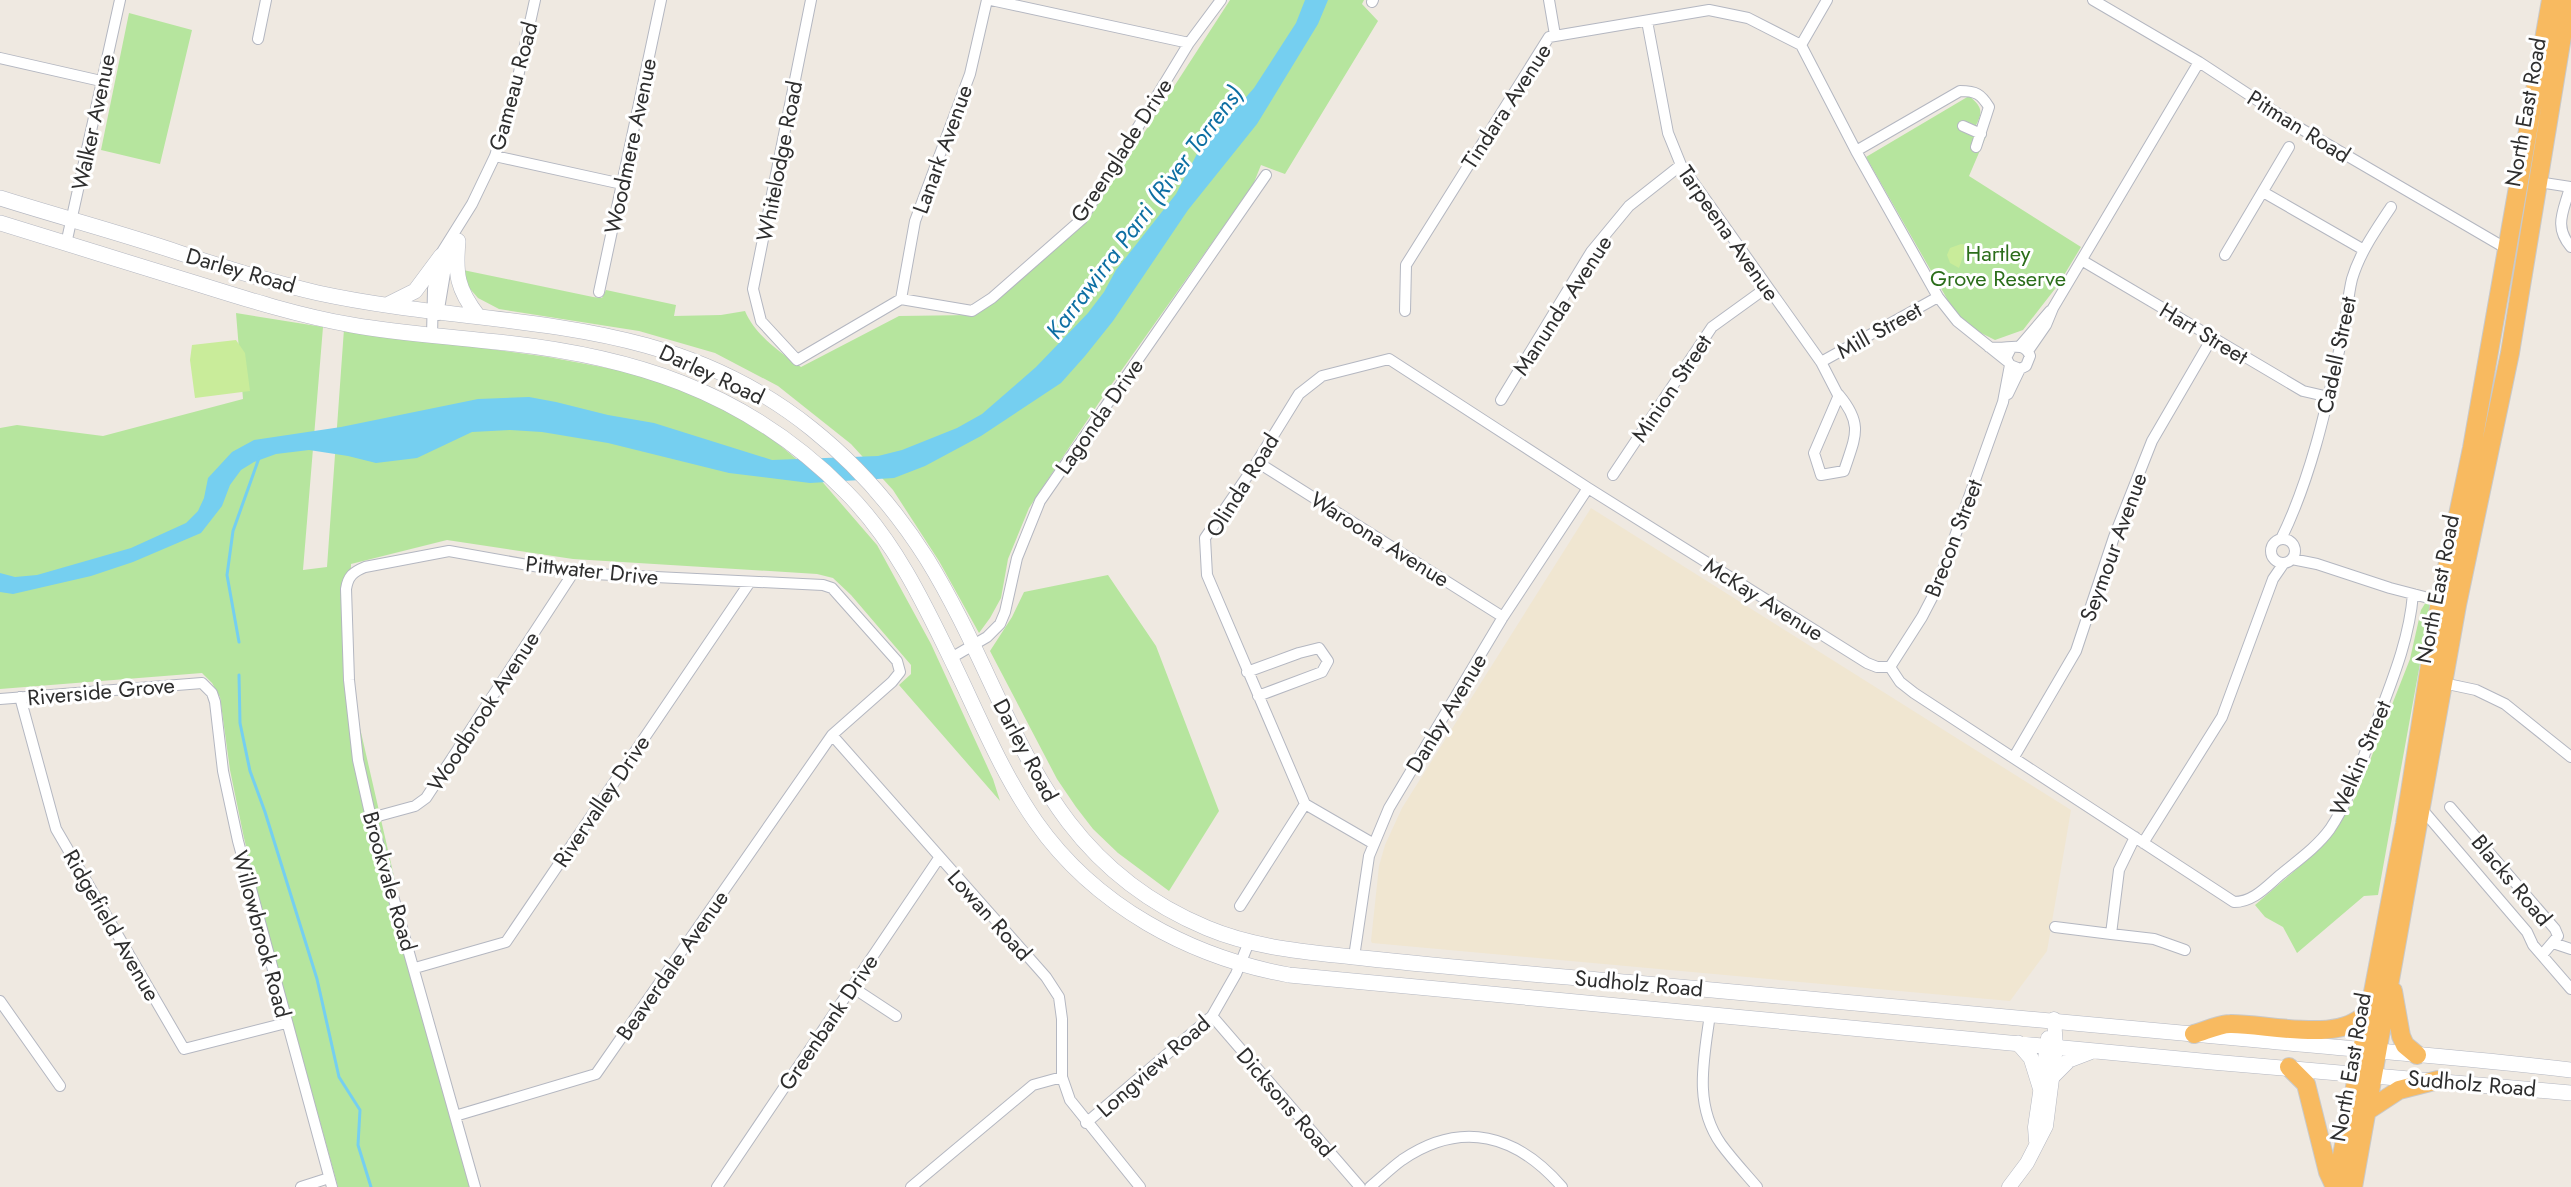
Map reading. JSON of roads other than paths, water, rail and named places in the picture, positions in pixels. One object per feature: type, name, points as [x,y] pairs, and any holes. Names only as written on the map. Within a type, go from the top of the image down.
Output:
[{"type":"highway","name":"North East Road","points":[[2370,1051],[2370,1007],[2448,603],[2472,448],[2551,0]]},
{"type":"highway","name":"North East Road","points":[[2335,1187],[2391,977],[2443,683],[2448,603],[2510,353],[2568,0]]},
{"type":"highway","points":[[2507,249],[2526,260]]},
{"type":"highway","points":[[2391,977],[2401,1036],[2405,1045],[2417,1055]]},
{"type":"highway","points":[[2194,1034],[2229,1024],[2323,1030],[2360,1021],[2370,1007]]},
{"type":"highway","points":[[2289,1067],[2306,1084],[2328,1172],[2335,1187]]},
{"type":"highway","name":"North East Road","points":[[2353,1187],[2367,1112],[2365,1074]]},
{"type":"highway","points":[[2367,1112],[2399,1090],[2438,1080]]},
{"type":"main road","name":"Darley Road","points":[[0,198],[178,252],[216,267],[387,306],[478,316],[609,335],[673,352],[743,383],[806,424],[861,474],[883,499],[927,559],[1038,778],[1062,816],[1092,851],[1126,881],[1156,902],[1207,928],[1249,942]]},
{"type":"main road","name":"Darley Road","points":[[0,223],[240,297],[312,316],[351,325],[432,337],[553,349],[645,369],[717,396],[774,431],[824,471],[858,506],[909,575],[1022,801],[1041,829],[1067,859],[1105,894],[1145,922],[1199,950],[1240,964]]},
{"type":"main road","points":[[458,241],[456,277],[478,316]]},
{"type":"main road","points":[[387,306],[415,291],[441,256]]},
{"type":"main road","name":"Sudholz Road","points":[[1249,942],[1294,951],[1354,957],[2054,1019],[2568,1069]]},
{"type":"main road","points":[[1346,980],[1354,957]]},
{"type":"main road","name":"Sudholz Road","points":[[1240,964],[1289,975],[2571,1093]]},
{"type":"main road","points":[[1609,1005],[1613,981]]},
{"type":"main road","points":[[2052,1076],[2069,1060],[2093,1050],[2092,1023]]},
{"type":"main road","points":[[2018,1043],[2031,1058],[2040,1087]]},
{"type":"street","name":"Walker Avenue","points":[[66,244],[73,221],[120,0]]},
{"type":"street","points":[[258,39],[266,0]]},
{"type":"street","name":"Gameau Road","points":[[435,311],[445,273],[472,204],[495,156],[514,95],[536,0]]},
{"type":"street","name":"Woodmere Avenue","points":[[599,292],[661,0]]},
{"type":"street","name":"Whitelodge Road","points":[[811,0],[753,289],[761,321],[797,360],[901,298]]},
{"type":"street","points":[[989,0],[1189,43]]},
{"type":"street","name":"Lanark Avenue","points":[[901,298],[915,221],[970,74],[989,0]]},
{"type":"street","name":"Greenglade Drive","points":[[901,298],[972,311],[992,298],[1082,219],[1189,43],[1221,0]]},
{"type":"street","points":[[1549,0],[1555,35]]},
{"type":"street","points":[[1827,0],[1800,45],[1938,297],[1957,321],[2013,365]]},
{"type":"street","name":"Pitman Road","points":[[2093,0],[2199,62],[2298,127],[2507,249]]},
{"type":"street","name":"Tindara Avenue","points":[[1405,311],[1406,265],[1549,37],[1696,11],[1724,12],[1764,24],[1800,45]]},
{"type":"street","name":"Tarpeena Avenue","points":[[1647,21],[1668,133],[1681,165],[1766,288],[1821,362],[1839,395],[1853,412],[1856,432],[1844,471],[1821,476],[1814,453],[1839,395]]},
{"type":"street","points":[[0,58],[101,81]]},
{"type":"street","points":[[2013,365],[2006,358],[2046,325],[2053,308],[2083,261],[2199,62]]},
{"type":"street","points":[[1856,151],[1960,91],[1982,95],[1989,107],[1976,147]]},
{"type":"street","points":[[1963,126],[1981,134]]},
{"type":"street","points":[[2225,255],[2289,147]]},
{"type":"street","points":[[495,156],[622,184]]},
{"type":"street","name":"Manunda Avenue","points":[[1502,400],[1591,252],[1629,206],[1681,165]]},
{"type":"street","name":"Lagonda Drive","points":[[951,658],[994,632],[1005,612],[1017,558],[1040,501],[1266,175]]},
{"type":"street","points":[[2538,182],[2571,187],[2560,226],[2564,238],[2571,247]]},
{"type":"street","points":[[2263,192],[2364,250]]},
{"type":"street","name":"Gameau Road","points":[[432,337],[435,278],[441,256],[472,204]]},
{"type":"street","name":"Cadell Street","points":[[2111,934],[2119,870],[2222,717],[2273,579],[2286,552],[2295,509],[2329,397],[2347,316],[2352,280],[2364,250],[2391,207]]},
{"type":"street","name":"Hart Street","points":[[2083,261],[2302,391],[2329,397]]},
{"type":"street","name":"Minion Street","points":[[1613,474],[1712,327],[1766,288]]},
{"type":"street","name":"Mill Street","points":[[1821,362],[1938,297]]},
{"type":"street","name":"Seymour Avenue","points":[[2014,757],[2076,651],[2114,537],[2152,441],[2212,338]]},
{"type":"street","points":[[1989,347],[2001,350],[2020,348]]},
{"type":"street","points":[[2013,365],[2029,361],[2020,348]]},
{"type":"street","name":"Olinda Road","points":[[1305,804],[1207,575],[1205,538],[1257,462],[1299,394],[1322,376],[1389,359]]},
{"type":"street","name":"McKay Avenue","points":[[1389,359],[1588,488],[1867,663],[1890,668]]},
{"type":"street","name":"Brecon Street","points":[[1890,668],[1935,592],[2003,402],[2013,365]]},
{"type":"street","name":"Waroona Avenue","points":[[1257,462],[1503,617]]},
{"type":"street","name":"Danby Avenue","points":[[1354,957],[1365,875],[1374,844],[1389,808],[1503,617],[1588,488]]},
{"type":"street","name":"Pittwater Drive","points":[[354,572],[449,551],[573,573],[823,585],[832,588]]},
{"type":"street","points":[[2286,552],[2317,564],[2448,603]]},
{"type":"street","name":"Brookvale Road","points":[[354,572],[348,578],[346,589],[349,680],[358,760],[371,818],[475,1187]]},
{"type":"street","name":"Woodbrook Avenue","points":[[371,818],[415,806],[426,798],[573,573]]},
{"type":"street","name":"Rivervalley Drive","points":[[415,968],[506,942],[750,582]]},
{"type":"street","name":"Beaverdale Avenue","points":[[455,1116],[596,1074],[832,735],[892,682],[900,672],[897,661],[832,588]]},
{"type":"street","name":"Welkin Street","points":[[2139,840],[2234,902],[2241,902],[2258,894],[2312,849],[2329,830],[2346,803],[2402,654],[2412,614],[2413,594]]},
{"type":"street","points":[[1247,672],[1319,648],[1328,661],[1322,672],[1258,696]]},
{"type":"street","points":[[1890,668],[1900,682],[1914,693],[2139,840]]},
{"type":"street","name":"Riverside Grove","points":[[0,699],[202,682]]},
{"type":"street","name":"Willowbrook Road","points":[[202,682],[212,693],[215,702],[223,771],[238,842],[331,1183]]},
{"type":"street","points":[[2443,683],[2476,690],[2505,704],[2571,757]]},
{"type":"street","name":"Ridgefield Avenue","points":[[20,697],[56,830],[184,1048],[286,1023]]},
{"type":"street","name":"Lowan Road","points":[[832,735],[1046,977],[1059,997],[1062,1018],[1062,1077],[1070,1100],[1086,1123],[1140,1187]]},
{"type":"street","points":[[1240,906],[1305,804],[1374,844]]},
{"type":"street","name":"Blacks Road","points":[[2450,807],[2555,929],[2558,936],[2542,954]]},
{"type":"street","name":"Blacks Road","points":[[2421,808],[2527,932],[2533,945],[2571,989]]},
{"type":"street","name":"Greenbank Drive","points":[[717,1187],[939,858]]},
{"type":"street","points":[[2055,927],[2154,939],[2185,950]]},
{"type":"street","name":"Longview Road","points":[[1086,1123],[1212,1016],[1249,942]]},
{"type":"street","points":[[2553,943],[2571,950]]},
{"type":"street","points":[[852,987],[896,1016]]},
{"type":"street","points":[[0,1001],[60,1086]]},
{"type":"street","points":[[1710,1014],[1702,1077],[1704,1104],[1714,1132],[1722,1145],[1757,1187]]},
{"type":"street","name":"Dicksons Road","points":[[1212,1016],[1360,1187]]},
{"type":"street","points":[[2009,1187],[2027,1163],[2036,1141],[2046,1126],[2052,1076],[2051,1046],[2054,1019]]},
{"type":"street","points":[[2036,1141],[2034,1127],[2040,1087],[2051,1046]]},
{"type":"street","points":[[911,1187],[1033,1085],[1062,1077]]},
{"type":"street","points":[[1370,1187],[1402,1160],[1432,1144],[1464,1137],[1492,1138],[1521,1150],[1540,1164],[1562,1187]]},
{"type":"street","points":[[301,1187],[331,1183]]},
{"type":"water","points":[[1305,0],[1328,0],[1318,24],[1257,124],[1188,210],[1113,321],[1085,356],[1061,383],[981,436],[925,466],[894,478],[810,483],[729,473],[608,443],[542,432],[510,430],[472,432],[417,458],[376,463],[309,450],[276,454],[254,462],[241,470],[230,485],[222,506],[201,533],[133,562],[91,576],[13,594],[0,592],[0,573],[15,577],[37,575],[131,548],[186,523],[198,511],[204,498],[208,478],[232,452],[254,440],[341,427],[478,399],[529,397],[556,402],[608,415],[654,423],[772,460],[878,456],[902,450],[957,428],[982,414],[1036,367],[1088,313],[1104,292],[1116,270],[1176,194],[1198,152],[1254,88],[1296,23]]},
{"type":"waterway","points":[[239,642],[227,575],[233,531],[259,458]]},
{"type":"waterway","points":[[239,675],[240,723],[250,771],[317,979],[339,1077],[360,1110],[358,1145],[371,1187]]},
{"type":"water label","name":"Karrawirra Parri (River Torrens)","points":[[1144,212]]},
{"type":"park label","name":"Hartley Grove Reserve","points":[[1998,266]]}]
